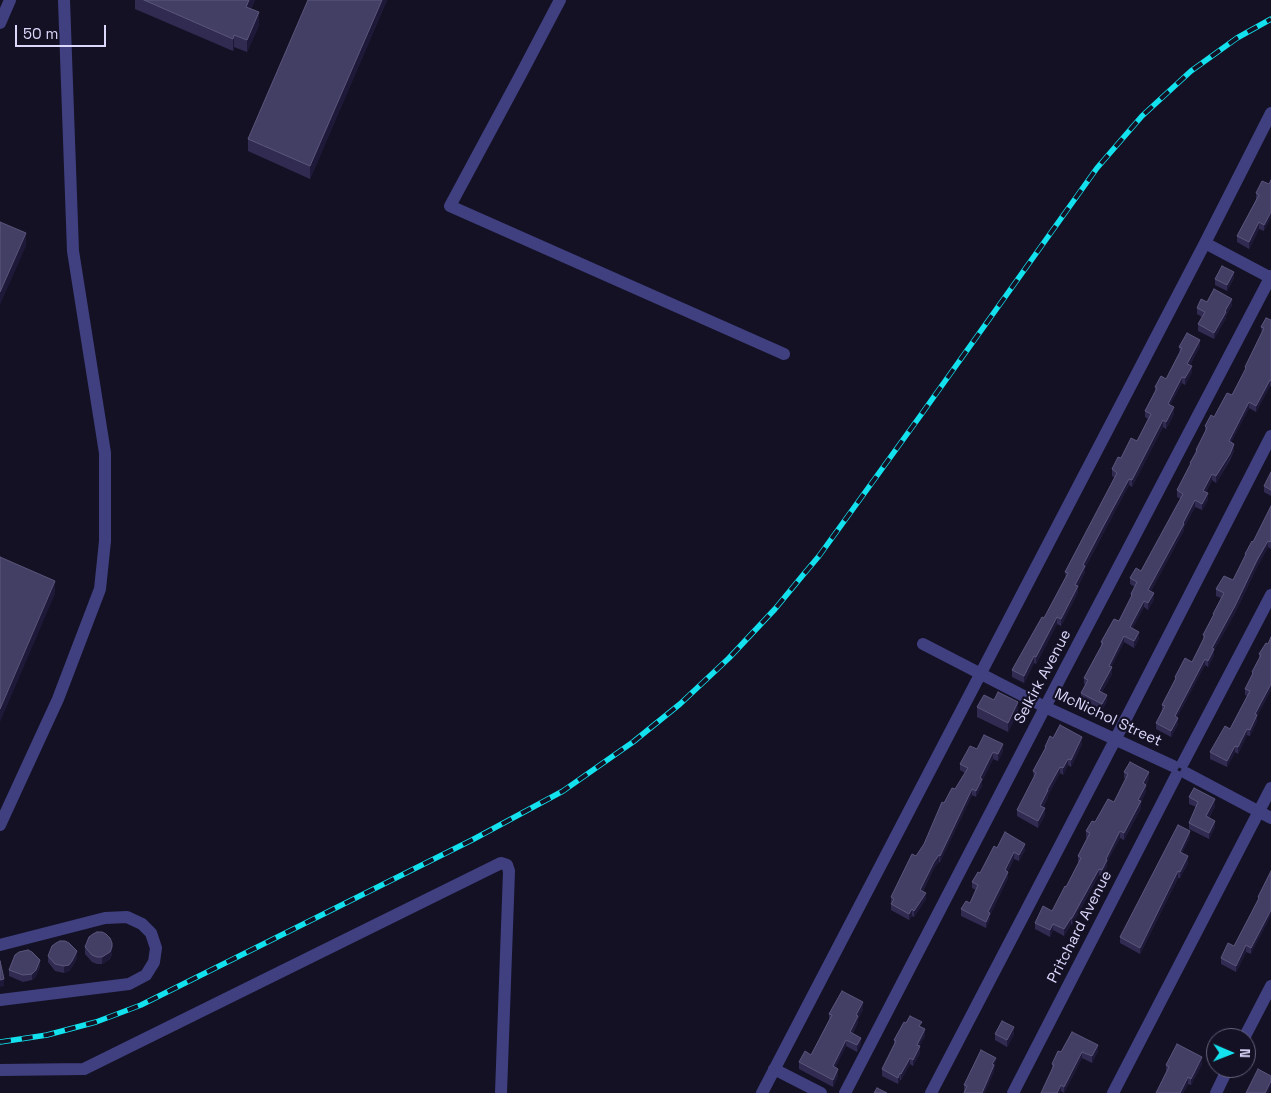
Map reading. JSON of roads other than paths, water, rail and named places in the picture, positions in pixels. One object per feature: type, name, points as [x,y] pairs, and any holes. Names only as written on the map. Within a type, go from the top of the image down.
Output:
[{"type":"street","points":[[0,23],[10,0]]},
{"type":"street","points":[[0,825],[58,699],[100,588],[105,541],[105,453],[73,251],[64,0]]},
{"type":"street","points":[[560,0],[450,206],[784,354]]},
{"type":"street","points":[[762,1093],[1206,243],[1271,113]]},
{"type":"street","points":[[1206,243],[1271,278]]},
{"type":"street","name":"Selkirk Avenue","points":[[845,1093],[1045,707],[1271,278]]},
{"type":"street","points":[[931,1093],[1271,436]]},
{"type":"street","name":"Pritchard Avenue","points":[[1013,1093],[1271,595]]},
{"type":"street","name":"McNichol Street","points":[[923,644],[1045,707],[1179,770],[1271,818]]},
{"type":"street","points":[[1113,1093],[1271,788]]},
{"type":"street","points":[[0,1070],[84,1069],[501,863],[507,865],[509,871],[501,1093]]},
{"type":"street","points":[[0,945],[105,918],[127,917],[142,924],[151,934],[156,948],[154,962],[146,974],[129,984],[0,1000]]},
{"type":"street","points":[[1249,1028],[1271,986]]},
{"type":"street","points":[[774,1069],[821,1093]]},
{"type":"street","points":[[1216,1093],[1223,1078]]},
{"type":"railway","points":[[0,1042],[47,1035],[96,1022],[141,1005],[472,840],[563,791],[633,742],[680,704],[729,658],[775,609],[819,556],[1097,168],[1142,116],[1191,71],[1237,38],[1271,19]]}]
